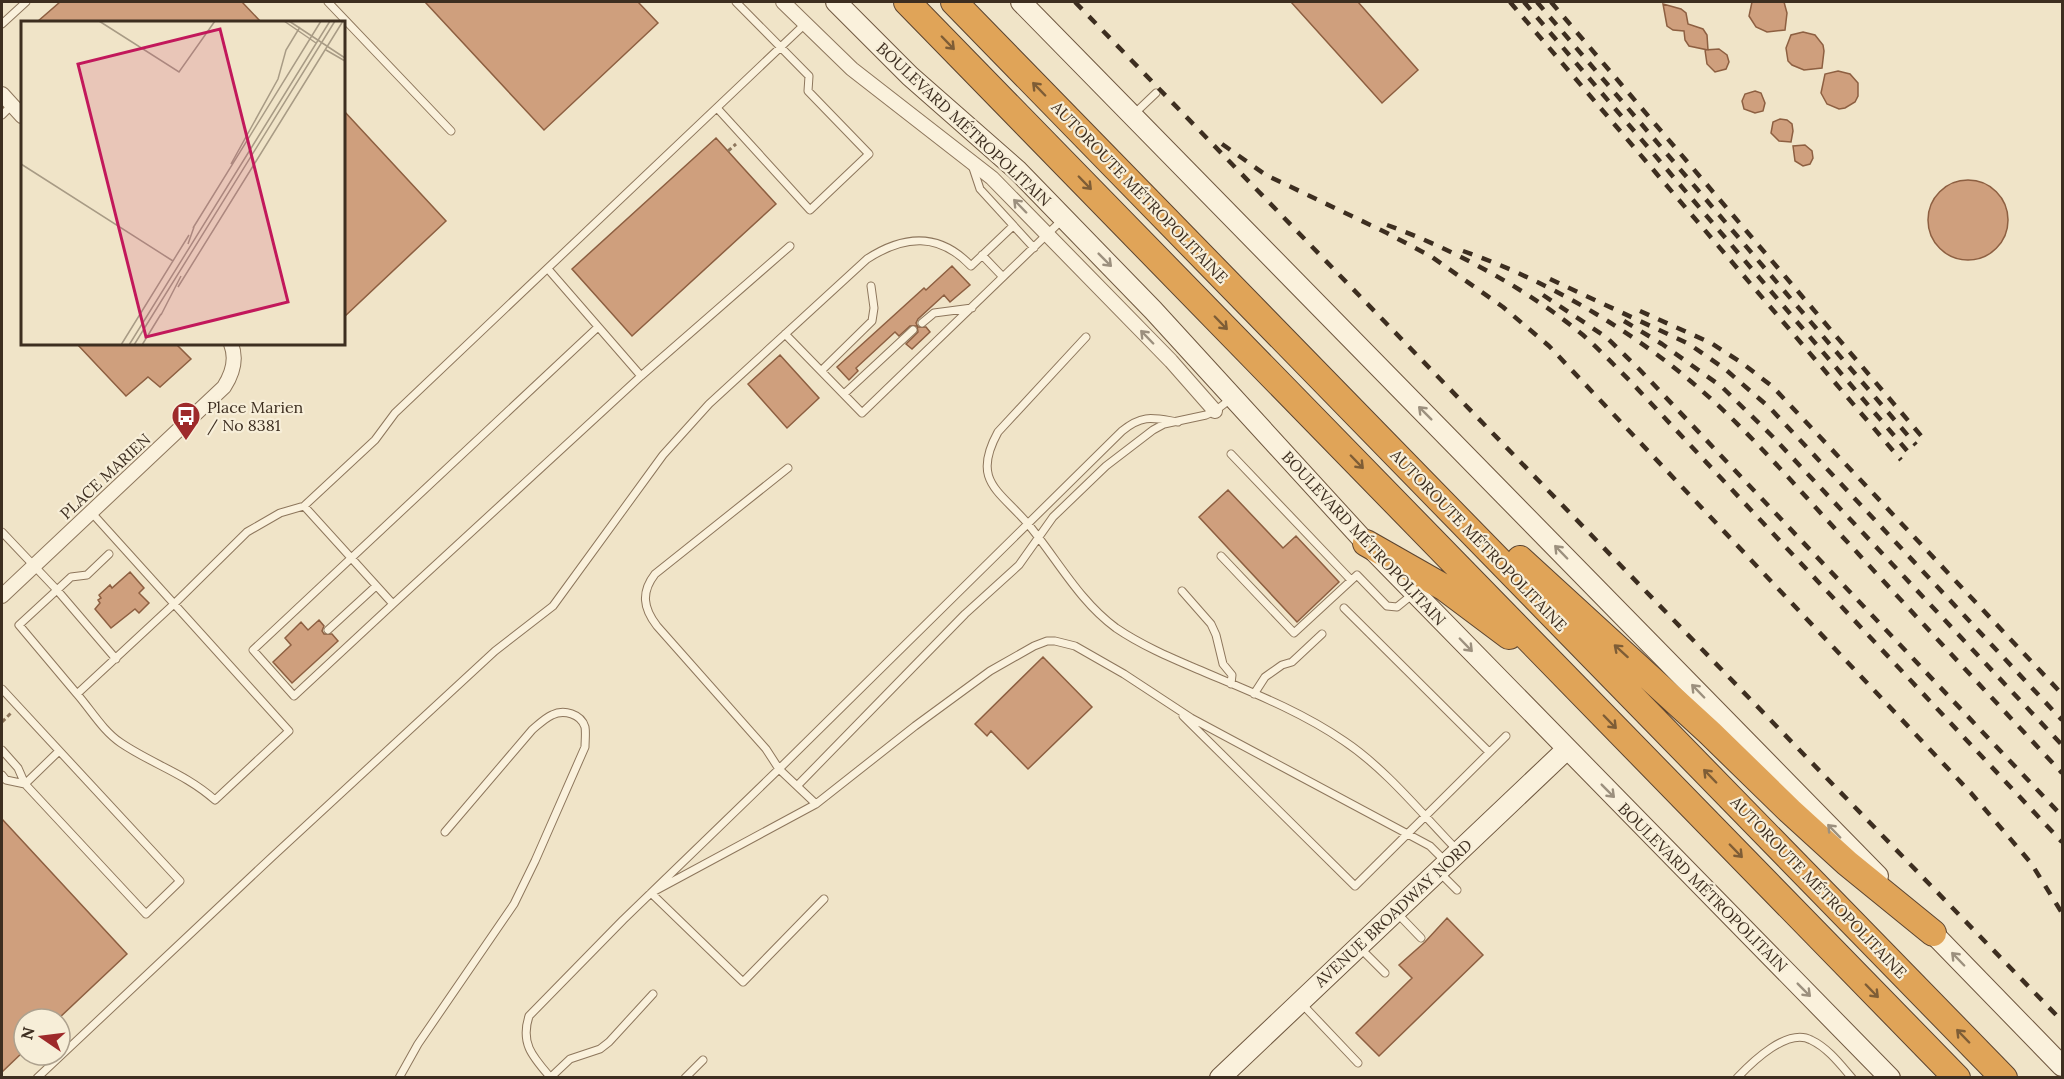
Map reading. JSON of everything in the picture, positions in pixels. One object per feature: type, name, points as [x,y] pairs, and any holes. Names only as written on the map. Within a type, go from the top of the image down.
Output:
[{"type":"highway","name":"AUTOROUTE MÉTROPOLITAINE","points":[[908,2],[1957,1077]]},
{"type":"highway","name":"AUTOROUTE MÉTROPOLITAINE","points":[[954,2],[2004,1077]]},
{"type":"highway","points":[[1315,372],[1710,733],[1846,863],[1933,933]]},
{"type":"highway","points":[[1366,543],[1445,588],[1569,680]]},
{"type":"main road","name":"BOULEVARD MÉTROPOLITAIN","points":[[836,2],[910,76],[994,148],[1153,309],[1366,543],[1890,1077]]},
{"type":"main road","points":[[1021,2],[1477,465],[2062,1066]]},
{"type":"main road","name":"AVENUE BROADWAY NORD","points":[[1225,1076],[1300,1001],[1567,749]]},
{"type":"street","name":"BOULEVARD MÉTROPOLITAIN","points":[[783,2],[852,69],[992,178],[1171,361],[1215,411]]},
{"type":"street","points":[[2,94],[7,110],[21,116]]},
{"type":"street","name":"PLACE MARIEN","points":[[2,596],[224,387],[234,362],[235,355],[231,345]]},
{"type":"lane","points":[[2,24],[26,2]]},
{"type":"lane","points":[[328,2],[451,131]]},
{"type":"lane","points":[[717,108],[810,210],[869,154],[808,91],[809,76],[736,2]]},
{"type":"lane","points":[[77,694],[257,524],[280,513],[304,506],[375,440],[395,413],[805,24]]},
{"type":"lane","points":[[1132,116],[1156,93]]},
{"type":"lane","points":[[970,160],[980,189],[1034,248]]},
{"type":"lane","points":[[785,334],[862,413],[1064,219]]},
{"type":"lane","points":[[37,1077],[495,651],[553,606],[663,455],[681,434],[710,404],[867,259],[891,246],[907,241],[933,241],[953,249],[971,266],[1013,226]]},
{"type":"lane","points":[[598,327],[253,650],[294,696],[641,376],[790,246]]},
{"type":"lane","points":[[982,255],[1004,278]]},
{"type":"lane","points":[[548,269],[641,376]]},
{"type":"lane","points":[[821,371],[872,321],[874,308],[871,286]]},
{"type":"lane","points":[[922,323],[934,313],[972,308]]},
{"type":"lane","points":[[844,394],[913,330]]},
{"type":"lane","points":[[1086,337],[1005,424],[991,446],[987,471],[990,483],[1027,523],[1076,588],[1116,627],[1156,651],[1310,721],[1364,755],[1425,817],[1447,861],[1457,890]]},
{"type":"lane","points":[[797,786],[965,614],[1019,565],[1053,517],[1106,466],[1153,430],[1215,411],[1234,397]]},
{"type":"lane","points":[[653,994],[609,1042],[600,1049],[570,1059],[551,1077],[538,1062],[526,1042],[529,1016],[651,892],[1133,422],[1147,418],[1178,422]]},
{"type":"lane","points":[[1231,454],[1351,580]]},
{"type":"lane","points":[[788,468],[664,567],[650,581],[645,592],[645,605],[649,616],[657,626],[766,749],[779,769],[816,804]]},
{"type":"lane","points":[[304,506],[393,604]]},
{"type":"lane","points":[[91,512],[289,731],[215,800],[198,786],[121,742],[105,728],[19,626],[71,578],[87,574],[109,554]]},
{"type":"lane","points":[[2,532],[57,590],[116,659]]},
{"type":"lane","points":[[1221,556],[1294,633],[1357,575],[1387,606],[1392,608],[1401,605],[1414,592]]},
{"type":"lane","points":[[328,630],[376,586]]},
{"type":"lane","points":[[1182,591],[1211,624],[1223,664],[1232,675],[1231,684]]},
{"type":"lane","points":[[1344,608],[1490,752]]},
{"type":"lane","points":[[1254,694],[1265,677],[1282,664],[1292,662],[1322,634]]},
{"type":"lane","points":[[651,892],[816,804],[915,726],[990,671],[1047,641],[1075,646],[1173,707],[1430,846],[1447,861]]},
{"type":"lane","points":[[2,689],[180,881],[146,914],[25,784],[18,768],[2,750]]},
{"type":"lane","points":[[1173,707],[1355,886],[1506,736]]},
{"type":"lane","points":[[399,1077],[418,1044],[514,904],[585,747],[585,728],[580,719],[573,714],[563,712],[553,714],[532,730],[445,832]]},
{"type":"lane","points":[[25,784],[59,751]]},
{"type":"lane","points":[[2,775],[6,780],[25,784]]},
{"type":"lane","points":[[651,892],[743,982],[824,898]]},
{"type":"lane","points":[[1395,911],[1421,939]]},
{"type":"lane","points":[[1358,946],[1385,973]]},
{"type":"lane","points":[[1300,1001],[1358,1063]]},
{"type":"lane","points":[[1737,1077],[1767,1051],[1797,1036],[1819,1045],[1852,1077]]},
{"type":"lane","points":[[685,1077],[703,1060]]},
{"type":"building","points":[[60,2],[242,2],[260,21],[38,21]]},
{"type":"building","points":[[425,2],[638,2],[658,23],[544,130]]},
{"type":"building","points":[[1291,2],[1358,2],[1418,70],[1382,103]]},
{"type":"building","points":[[1752,2],[1784,2],[1787,13],[1785,30],[1767,32],[1756,27],[1749,16]]},
{"type":"building","points":[[1663,4],[1681,9],[1686,13],[1688,24],[1703,29],[1707,35],[1708,50],[1689,46],[1685,40],[1684,31],[1673,30],[1667,26]]},
{"type":"building","points":[[1803,32],[1815,35],[1823,45],[1822,68],[1804,70],[1788,61],[1786,48],[1791,35]]},
{"type":"building","points":[[1719,49],[1727,55],[1729,62],[1726,69],[1715,72],[1707,64],[1705,50]]},
{"type":"building","points":[[1838,71],[1850,74],[1858,83],[1858,96],[1855,102],[1839,109],[1827,104],[1821,93],[1825,74]]},
{"type":"building","points":[[1755,91],[1761,93],[1765,103],[1763,111],[1755,113],[1744,109],[1742,101],[1745,94]]},
{"type":"building","points":[[345,112],[446,221],[345,316]]},
{"type":"building","points":[[1780,119],[1792,124],[1791,142],[1779,141],[1771,133],[1773,122]]},
{"type":"building","points":[[716,138],[776,204],[632,336],[572,269]]},
{"type":"building","points":[[1805,145],[1812,151],[1813,158],[1810,164],[1803,166],[1795,161],[1793,146]]},
{"type":"building","points":[[1960,180],[1976,180],[1997,191],[2008,212],[2008,228],[1997,249],[1976,260],[1960,260],[1946,254],[1934,242],[1928,228],[1928,212],[1934,198],[1946,186]]},
{"type":"building","points":[[952,266],[970,285],[950,302],[944,295],[918,319],[916,323],[918,327],[926,327],[930,332],[912,349],[906,344],[918,332],[917,326],[910,326],[899,336],[895,332],[856,368],[858,371],[849,380],[837,367],[924,288],[926,290]]},
{"type":"building","points":[[78,345],[177,345],[191,359],[160,387],[148,377],[126,396]]},
{"type":"building","points":[[780,355],[819,398],[787,428],[748,384]]},
{"type":"building","points":[[1228,490],[1283,548],[1296,536],[1339,582],[1297,622],[1199,517]]},
{"type":"building","points":[[130,572],[144,588],[139,593],[149,603],[139,613],[135,609],[111,628],[95,609],[100,603],[99,595],[110,585],[112,588]]},
{"type":"building","points":[[319,620],[324,626],[322,631],[324,634],[332,634],[338,641],[292,683],[273,662],[291,645],[285,638],[301,622],[308,630]]},
{"type":"building","points":[[1043,657],[1092,707],[1028,769],[991,731],[987,736],[975,724]]},
{"type":"building","points":[[2,819],[127,954],[71,1007],[12,1007],[12,1062],[2,1072]]},
{"type":"building","points":[[1447,918],[1483,955],[1379,1056],[1356,1033],[1412,978],[1399,965]]},
{"type":"railway","points":[[1075,2],[2062,1021]]},
{"type":"railway","points":[[1510,2],[1901,460]]},
{"type":"railway","points":[[1524,2],[1909,453]]},
{"type":"railway","points":[[1537,2],[1916,445]]},
{"type":"railway","points":[[1551,2],[1923,438]]},
{"type":"railway","points":[[1222,144],[1266,175],[1432,257],[1503,307],[1549,346],[1971,793],[2031,863],[2062,913]]},
{"type":"railway","points":[[1387,225],[1438,246],[1489,272],[1539,302],[1589,341],[1632,383],[2062,842]]},
{"type":"railway","points":[[1463,251],[1526,277],[1589,310],[1648,348],[1701,390],[1759,446],[2062,773]]},
{"type":"railway","points":[[1550,279],[1689,344],[1725,369],[1770,408],[2062,720]]},
{"type":"railway","points":[[1543,295],[1606,337],[1639,369],[2062,816]]},
{"type":"railway","points":[[1640,311],[1711,343],[1773,387],[2062,694]]},
{"type":"railway","points":[[1624,321],[1662,344],[1722,387],[1772,436],[2062,745]]},
{"type":"place","name":"Place Marien / No 8381","points":[[186,442]]}]
